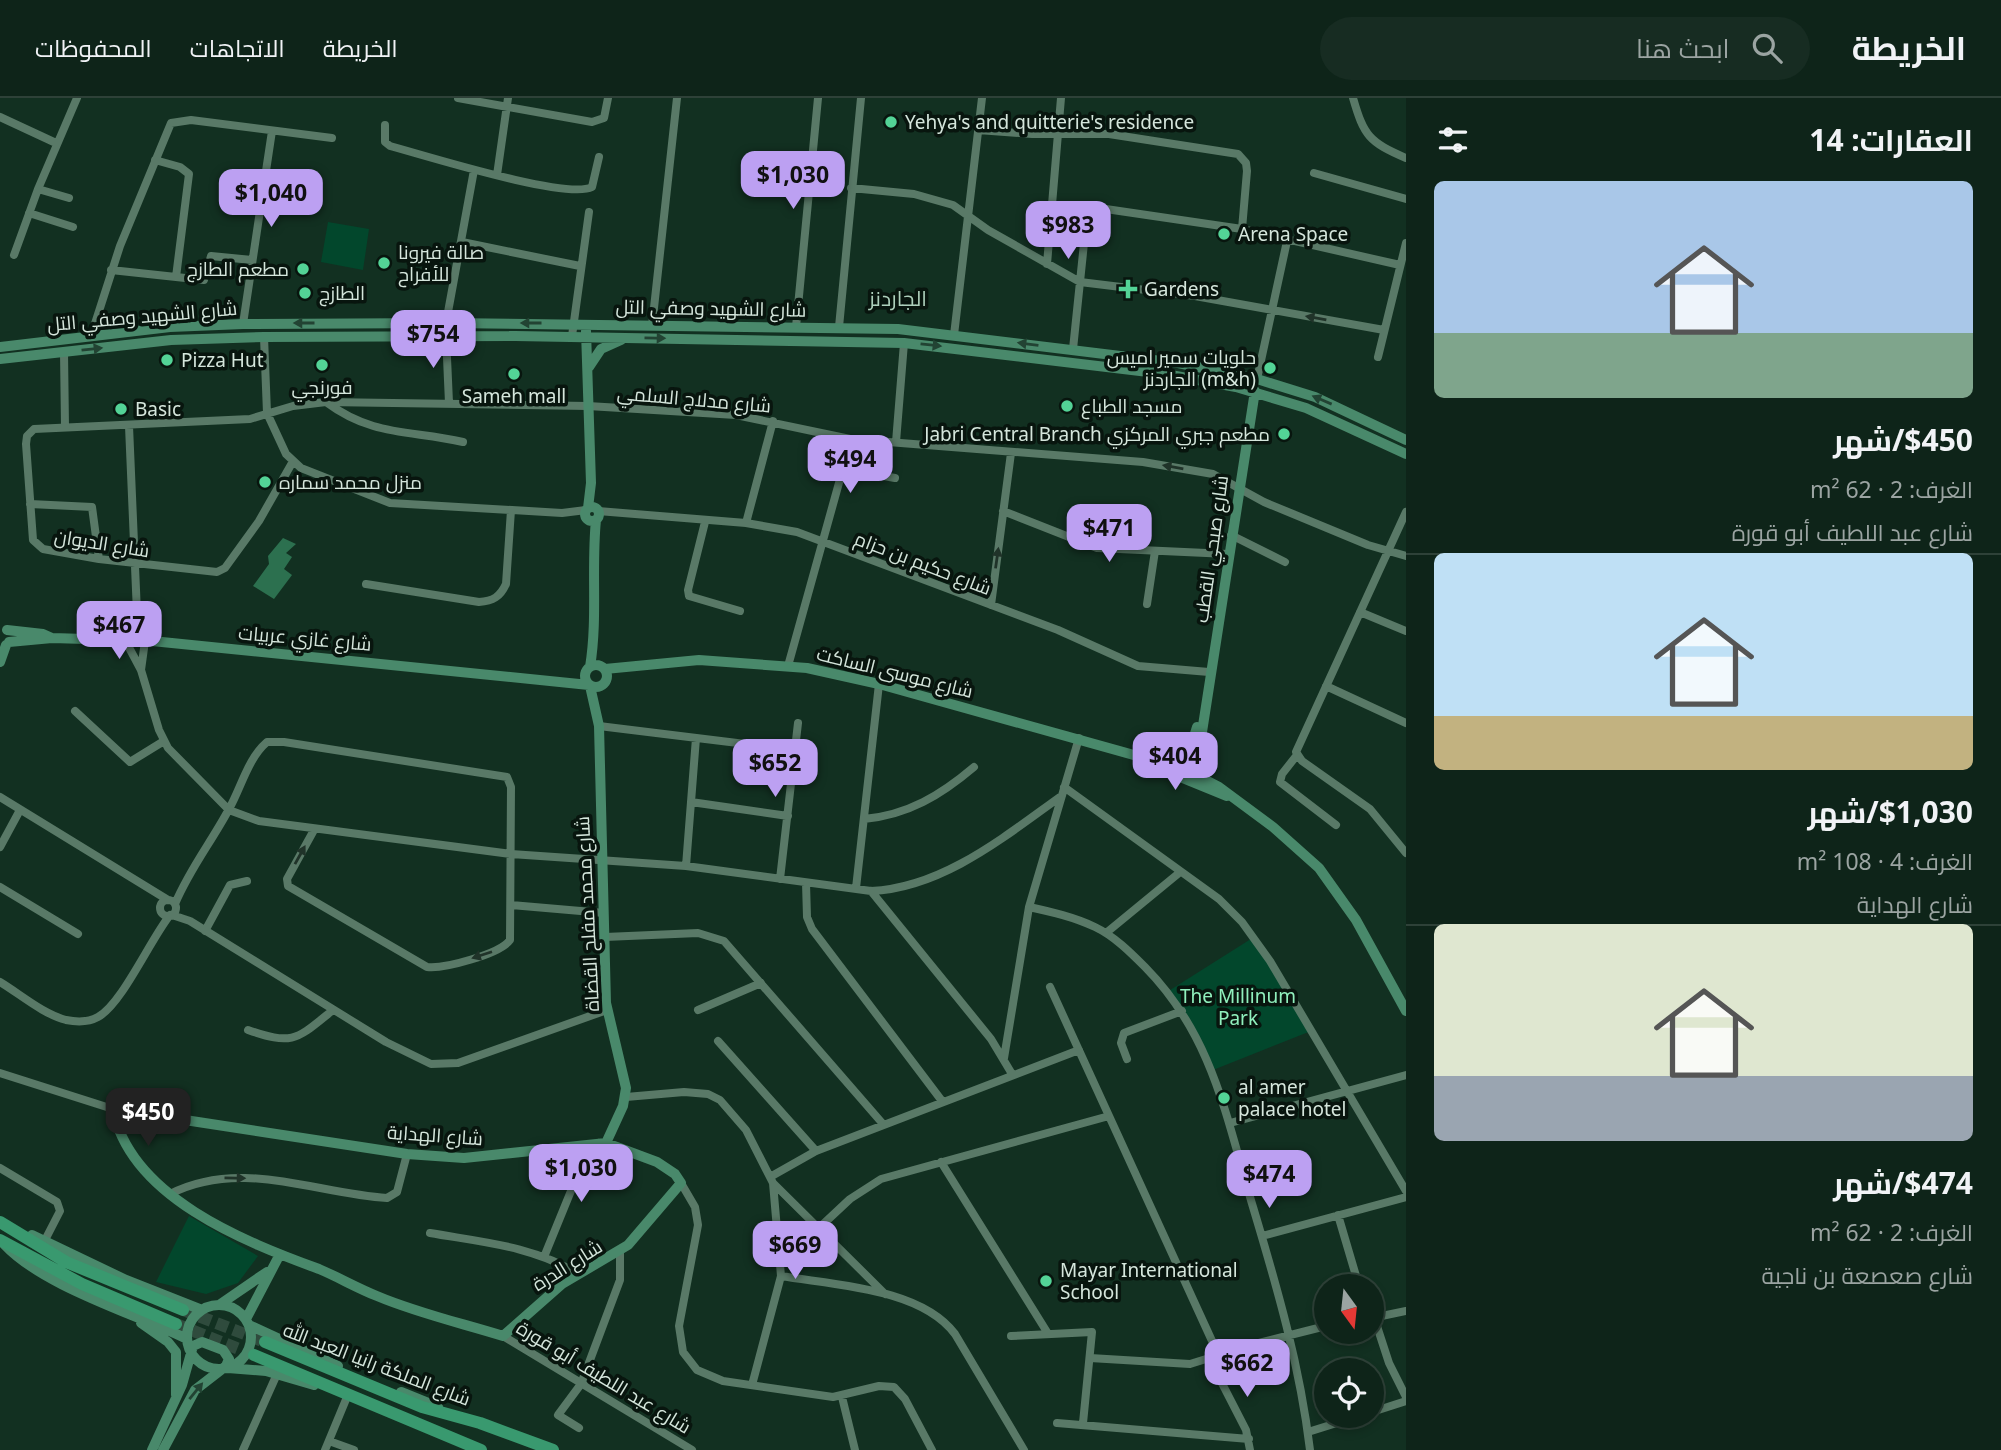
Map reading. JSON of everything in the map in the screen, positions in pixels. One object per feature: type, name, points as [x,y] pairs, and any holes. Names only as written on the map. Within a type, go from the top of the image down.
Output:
[{"type":"main road","points":[[5,1225],[66,1262],[183,1310]]},
{"type":"main road","points":[[1,1241],[82,1284],[176,1324]]},
{"type":"main road","name":"شارع الملكة رانيا العبد الله","points":[[269,1340],[422,1407],[480,1423],[554,1450]]},
{"type":"main road","name":"شارع الملكة رانيا العبد الله","points":[[254,1355],[481,1450]]},
{"type":"street","points":[[15,255],[56,143],[77,98]]},
{"type":"street","points":[[458,98],[600,121],[606,115],[608,98]]},
{"type":"street","points":[[497,174],[508,98]]},
{"type":"street","points":[[652,326],[677,98]]},
{"type":"street","points":[[796,327],[818,98]]},
{"type":"street","points":[[839,327],[861,98]]},
{"type":"street","points":[[954,335],[982,98]]},
{"type":"street","points":[[1047,264],[1060,98]]},
{"type":"street","points":[[1353,98],[1361,125],[1370,139],[1406,158]]},
{"type":"street","points":[[0,117],[56,143]]},
{"type":"street","points":[[91,336],[111,270],[168,127],[178,119],[332,138]]},
{"type":"street","points":[[385,125],[387,144],[474,170],[587,190],[595,184],[599,157]]},
{"type":"street","points":[[978,130],[1109,134],[1238,154],[1246,163],[1247,171],[1242,229]]},
{"type":"street","points":[[243,324],[272,131]]},
{"type":"street","points":[[155,160],[180,167],[189,174],[176,277]]},
{"type":"street","points":[[446,323],[474,170]]},
{"type":"street","points":[[1314,173],[1406,199]]},
{"type":"street","points":[[851,188],[933,198],[968,214],[988,230],[1080,282],[1164,292],[1384,330]]},
{"type":"street","points":[[38,189],[69,198]]},
{"type":"street","points":[[1073,349],[1086,224],[1095,209],[1117,209],[1242,229],[1401,265]]},
{"type":"street","points":[[572,336],[589,212]]},
{"type":"street","points":[[29,213],[73,227]]},
{"type":"street","points":[[1257,379],[1287,241]]},
{"type":"street","points":[[462,242],[580,266]]},
{"type":"street","points":[[1378,357],[1406,243]]},
{"type":"street","points":[[111,270],[203,281],[211,256],[252,260]]},
{"type":"street","name":"شارع الشهيد وصفي التل","points":[[0,347],[170,327],[243,324],[839,327],[954,335],[1178,363],[1284,385],[1372,422],[1406,440]]},
{"type":"street","points":[[586,324],[595,636],[588,669]]},
{"type":"street","points":[[446,335],[449,403]]},
{"type":"street","name":"شارع الشهيد وصفي التل","points":[[0,359],[171,340],[264,337],[446,335],[904,342],[1165,374],[1255,391],[1346,424],[1406,454]]},
{"type":"street","points":[[264,337],[267,414],[276,437],[292,463]]},
{"type":"street","points":[[588,377],[597,354],[606,346],[627,338]]},
{"type":"street","points":[[896,442],[904,342]]},
{"type":"street","points":[[64,352],[65,426]]},
{"type":"street","name":"شارع صبحي القطب","points":[[1188,775],[1203,711],[1255,391]]},
{"type":"street","points":[[326,402],[341,414],[386,432],[463,442]]},
{"type":"street","name":"شارع مدلاج السلمي","points":[[267,414],[326,402],[588,406],[736,415],[842,437],[1143,462],[1213,474],[1264,502],[1406,556]]},
{"type":"street","points":[[1346,424],[1352,413]]},
{"type":"street","name":"شارع الديوان","points":[[267,414],[250,419],[34,429],[27,436],[30,504],[36,545],[134,565],[212,573],[221,570],[259,521],[292,463]]},
{"type":"street","points":[[746,523],[773,421]]},
{"type":"street","points":[[1367,434],[1372,422]]},
{"type":"street","points":[[129,426],[136,613],[145,641],[141,670]]},
{"type":"street","points":[[991,605],[1011,453]]},
{"type":"street","name":"شارع حكيم بن حزام","points":[[292,463],[344,487],[390,503],[618,515],[775,527],[822,541],[1058,630],[1138,666],[1209,672]]},
{"type":"street","points":[[788,666],[842,472],[849,470],[895,478]]},
{"type":"street","points":[[30,504],[92,506],[99,559]]},
{"type":"street","points":[[366,584],[479,602],[491,601],[501,594],[506,584],[511,510]]},
{"type":"street","points":[[1003,511],[1082,544],[1113,550],[1228,554]]},
{"type":"street","points":[[1336,825],[1280,782],[1282,774],[1297,755],[1298,745],[1406,512]]},
{"type":"street","points":[[705,522],[688,590],[689,596],[740,611]]},
{"type":"street","points":[[1231,535],[1285,562]]},
{"type":"street","points":[[1146,604],[1155,551]]},
{"type":"street","points":[[1360,612],[1406,631]]},
{"type":"street","points":[[136,613],[125,640],[141,670],[164,741],[229,810],[259,821],[511,854],[686,866],[871,891],[900,887],[944,872],[974,857],[1060,797]]},
{"type":"street","points":[[595,636],[604,668]]},
{"type":"street","points":[[0,662],[4,638]]},
{"type":"street","name":"شارع غازي عربيات","points":[[4,638],[145,641],[554,679],[589,685],[605,683]]},
{"type":"street","name":"شارع موسى الساكت","points":[[604,668],[637,668],[699,660],[788,666],[879,684],[1079,738],[1188,775]]},
{"type":"street","name":"شارع غازي عربيات","points":[[554,679],[588,669],[604,668]]},
{"type":"street","name":"شارع محمد مفلح القضاة","points":[[604,668],[605,683],[598,723],[607,1010],[625,1074],[626,1097]]},
{"type":"street","name":"شارع موسى الساكت","points":[[605,683],[637,668]]},
{"type":"street","name":"شارع محمد مفلح القضاة","points":[[588,669],[598,723]]},
{"type":"street","points":[[856,888],[879,684]]},
{"type":"street","points":[[1326,686],[1406,723]]},
{"type":"street","points":[[75,711],[130,762],[164,741]]},
{"type":"street","name":"شارع صبحي القطب","points":[[1188,775],[1192,745],[1203,711]]},
{"type":"street","points":[[598,723],[794,750]]},
{"type":"street","points":[[780,879],[798,723]]},
{"type":"street","points":[[686,866],[696,738]]},
{"type":"street","points":[[1004,1058],[1029,907],[1079,738]]},
{"type":"street","points":[[0,982],[59,1017],[80,1022],[91,1020],[109,1008],[229,810],[254,757],[267,742],[284,742],[507,777],[511,787],[511,934],[507,945],[444,967],[428,967],[288,886],[287,879],[314,830]]},
{"type":"street","points":[[1164,763],[1192,745]]},
{"type":"street","points":[[1297,755],[1370,809],[1385,824],[1406,853]]},
{"type":"street","name":"شارع موسى الساكت","points":[[1140,758],[1164,763],[1227,796],[1273,828],[1332,884],[1356,920],[1406,1011]]},
{"type":"street","points":[[864,819],[886,817],[917,805],[953,784],[974,767]]},
{"type":"street","points":[[1064,787],[1179,873],[1219,899],[1254,937],[1406,1191]]},
{"type":"street","points":[[0,797],[101,857],[145,887],[169,908],[205,931],[408,1055],[440,1065],[458,1062],[607,1010]]},
{"type":"street","points":[[691,802],[788,816]]},
{"type":"street","points":[[0,847],[20,810]]},
{"type":"street","points":[[1106,933],[1179,873]]},
{"type":"street","points":[[205,931],[230,885],[247,881]]},
{"type":"street","points":[[806,883],[807,917],[812,929],[942,1101]]},
{"type":"street","points":[[0,887],[78,934]]},
{"type":"street","points":[[871,891],[1004,1058],[1012,1074]]},
{"type":"street","points":[[511,905],[604,913]]},
{"type":"street","points":[[1029,907],[1077,919],[1106,933],[1158,981],[1182,1011],[1213,1070],[1290,1334],[1310,1450]]},
{"type":"street","points":[[605,937],[709,934],[728,944],[883,1124]]},
{"type":"street","points":[[698,1010],[761,983]]},
{"type":"street","points":[[1050,987],[1219,1354]]},
{"type":"street","points":[[248,1030],[286,1040],[297,1037],[333,1010]]},
{"type":"street","points":[[1128,1059],[1121,1043],[1124,1033],[1182,1011]]},
{"type":"street","points":[[718,1041],[816,1151]]},
{"type":"street","points":[[772,1180],[816,1151],[1079,1050]]},
{"type":"street","name":"شارع الهداية","points":[[0,1073],[113,1109],[407,1154],[472,1158],[602,1143],[657,1162],[675,1174],[695,1208],[698,1225],[680,1314],[683,1352],[697,1370],[714,1379],[842,1397],[879,1386],[894,1387],[905,1399],[932,1450]]},
{"type":"street","points":[[1230,1124],[1406,1075]]},
{"type":"street","points":[[544,1257],[573,1186],[602,1143],[626,1097],[684,1091],[708,1094],[720,1100],[746,1130],[772,1180],[885,1294]]},
{"type":"street","name":"شارع عبد اللطيف أبو قورة","points":[[113,1109],[129,1148],[150,1176],[170,1194],[223,1228],[279,1256],[318,1269],[379,1297],[503,1336],[531,1350],[581,1384],[692,1450]]},
{"type":"street","points":[[819,1228],[871,1183],[1109,1116]]},
{"type":"street","points":[[170,1194],[201,1181],[236,1178],[387,1198],[397,1192],[407,1154]]},
{"type":"street","points":[[941,1162],[1047,1332]]},
{"type":"street","points":[[0,1168],[57,1202],[60,1211],[44,1242]]},
{"type":"street","points":[[752,1385],[781,1276],[772,1180]]},
{"type":"street","points":[[579,1428],[558,1415],[581,1384],[620,1280],[620,1252],[681,1183]]},
{"type":"street","points":[[1262,1236],[1406,1197]]},
{"type":"street","points":[[1338,1215],[1355,1274]]},
{"type":"street","points":[[5,1225],[25,1231],[44,1242],[202,1310]]},
{"type":"street","points":[[430,1233],[544,1257],[578,1274]]},
{"type":"street","points":[[1,1241],[23,1261],[48,1276],[187,1339]]},
{"type":"street","name":"شارع الدرة","points":[[503,1336],[578,1274],[620,1252]]},
{"type":"street","points":[[157,1449],[195,1390],[247,1352],[251,1341],[248,1322],[279,1256]]},
{"type":"street","points":[[272,1268],[219,1305],[202,1310],[191,1321],[187,1339],[191,1352],[203,1365],[277,1374],[459,1441]]},
{"type":"street","points":[[781,1276],[885,1294],[924,1308],[949,1325],[1024,1450]]},
{"type":"street","points":[[256,1301],[256,1318],[269,1340]]},
{"type":"street","points":[[219,1305],[235,1309],[269,1340]]},
{"type":"street","points":[[1384,1315],[1406,1311]]},
{"type":"street","points":[[128,1312],[168,1342],[176,1352],[176,1397]]},
{"type":"street","points":[[1090,1358],[1178,1364],[1314,1329]]},
{"type":"street","points":[[1012,1335],[1092,1332],[1083,1423]]},
{"type":"street","points":[[157,1449],[187,1371],[191,1352],[199,1342],[223,1350],[229,1359],[226,1368]]},
{"type":"street","points":[[1382,1344],[1406,1399],[1384,1407]]},
{"type":"street","points":[[1209,1358],[1249,1439],[1250,1450]]},
{"type":"street","points":[[243,1450],[277,1374]]},
{"type":"street","points":[[842,1397],[855,1450]]},
{"type":"street","points":[[325,1450],[347,1398]]},
{"type":"street","points":[[1057,1423],[1083,1423],[1249,1439]]},
{"type":"street","points":[[1308,1432],[1321,1428]]},
{"type":"street","points":[[329,1441],[354,1450]]},
{"type":"green space","points":[[328,222],[369,229],[363,270],[321,262]]},
{"type":"green space","points":[[283,538],[296,544],[286,553],[292,557],[284,569],[292,575],[274,599],[253,586],[269,564],[268,556]]},
{"type":"green space","name":"The Millinum Park","points":[[1254,937],[1311,1031],[1213,1070],[1167,992]]},
{"type":"green space","points":[[189,1216],[258,1256],[238,1283],[206,1294],[156,1282]]},
{"type":"tunnel","points":[[183,1310],[265,1342]]},
{"type":"tunnel","points":[[176,1324],[254,1355]]},
{"type":"place","name":"Yehya's and quitterie's residence","points":[[891,122]]},
{"type":"place","name":"Arena Space","points":[[1224,234]]},
{"type":"place","name":"صالة فيرونا للأفراح","points":[[384,263]]},
{"type":"place","name":"مطعم الطازج","points":[[303,269]]},
{"type":"place","name":"Gardens","points":[[1128,289]]},
{"type":"place","name":"الطازج","points":[[305,293]]},
{"type":"place","name":"Pizza Hut","points":[[167,360]]},
{"type":"place","name":"فورنجي","points":[[322,365]]},
{"type":"place","name":"حلويات سمير اميس الجاردنز (m&h)","points":[[1270,368]]},
{"type":"place","name":"Sameh mall","points":[[514,374]]},
{"type":"place","name":"مسجد الطباع","points":[[1067,406]]},
{"type":"place","name":"Basic","points":[[121,409]]},
{"type":"place","name":"Jabri Central Branch مطعم جبري المركزي","points":[[1284,434]]},
{"type":"place","name":"منزل محمد سماره","points":[[265,482]]},
{"type":"place","name":"al amer palace hotel","points":[[1224,1098]]},
{"type":"place","name":"Mayar International School","points":[[1046,1281]]},
{"type":"district","name":"الجاردنز","points":[[898,298]]}]
